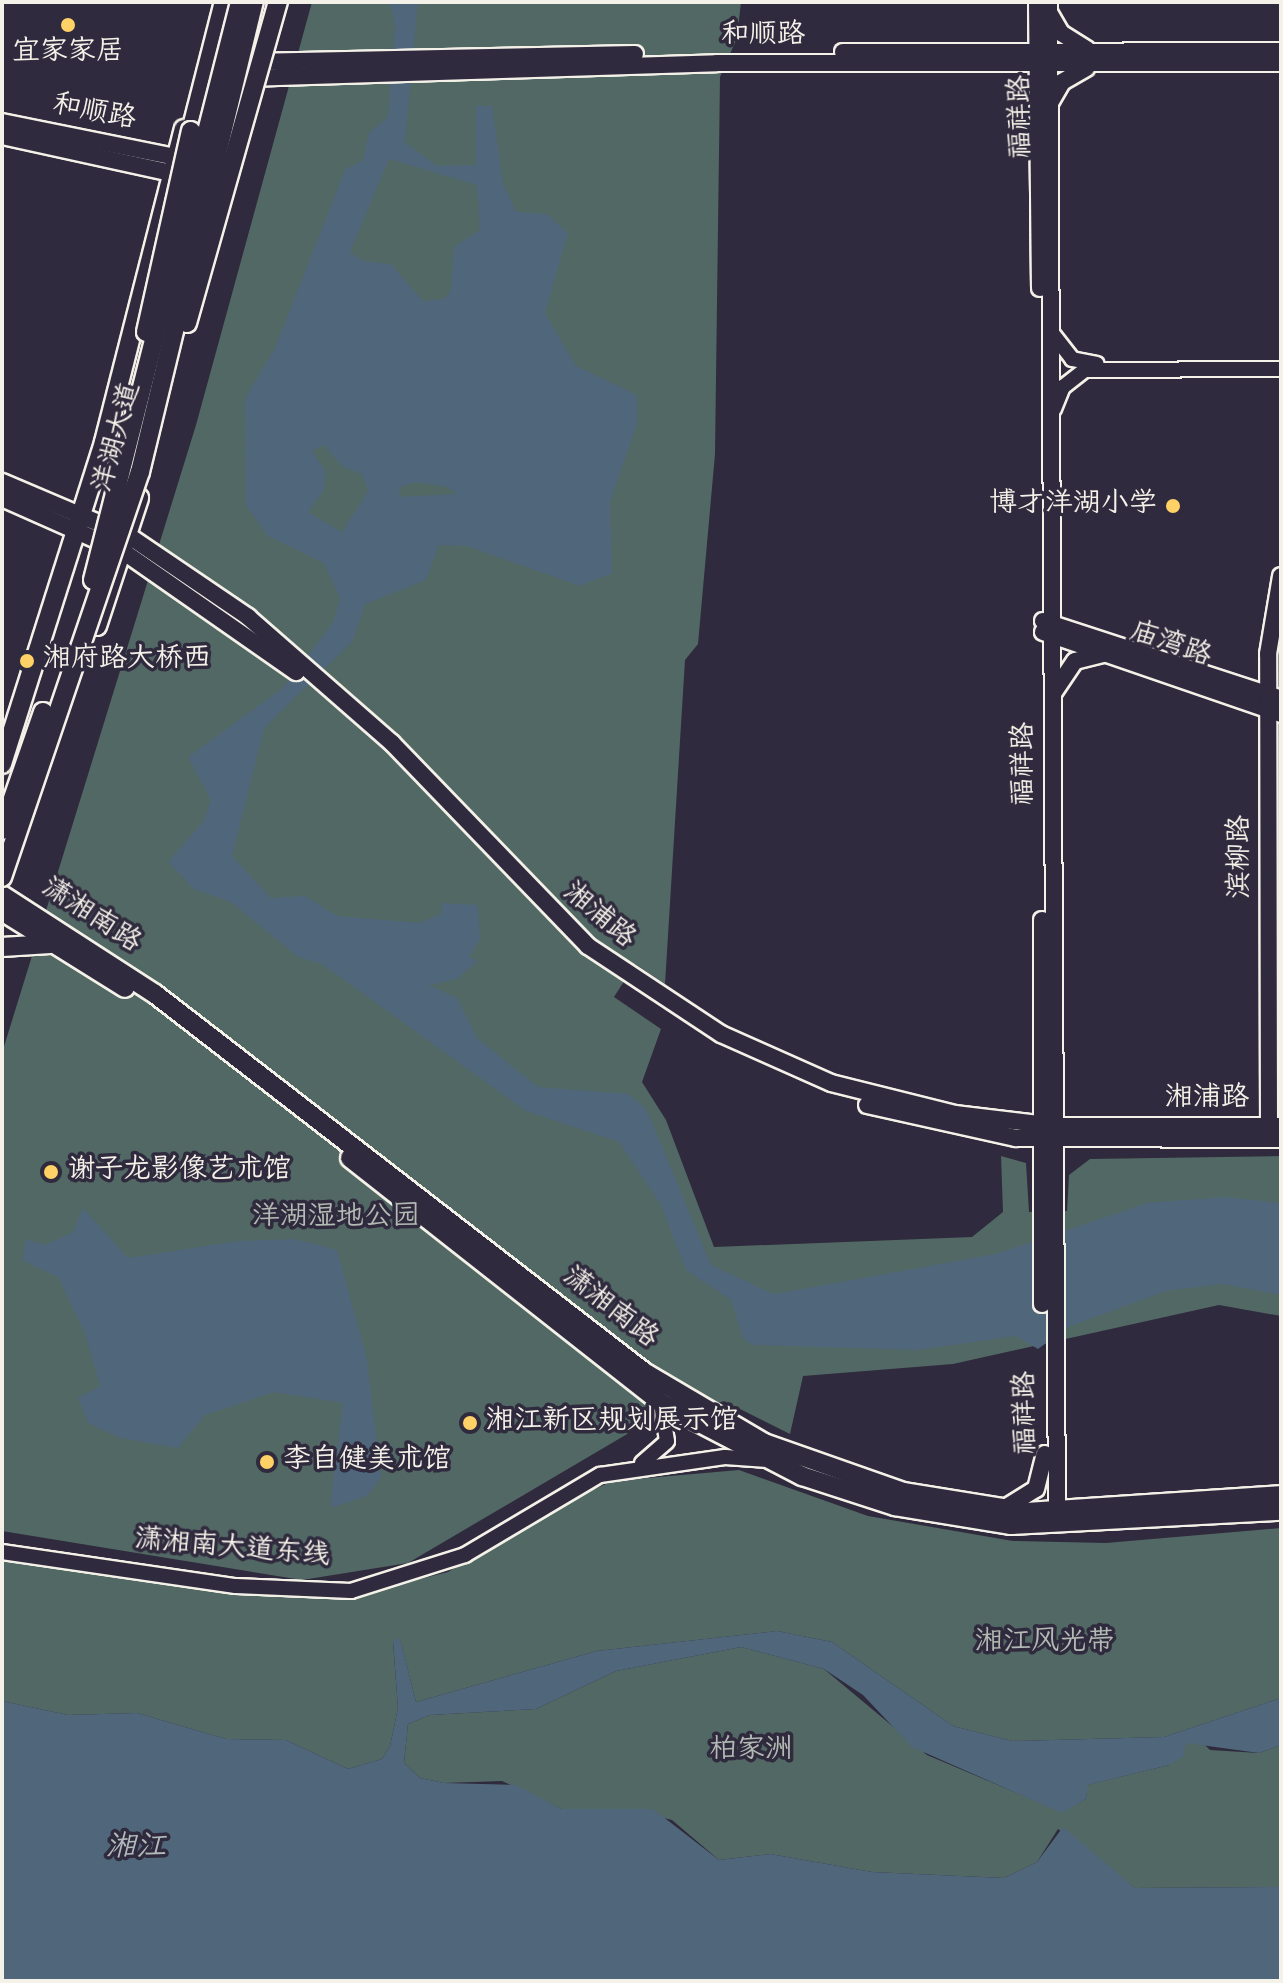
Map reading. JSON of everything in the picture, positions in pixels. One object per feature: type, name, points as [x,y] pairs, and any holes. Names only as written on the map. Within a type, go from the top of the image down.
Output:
[{"type":"main road","name":"洋湖大道","points":[[2,764],[81,520],[216,2]]},
{"type":"main road","points":[[136,414],[149,316],[224,2]]},
{"type":"main road","name":"洋湖大道","points":[[2,830],[100,562],[240,2]]},
{"type":"main road","name":"洋湖大道","points":[[2,878],[112,564],[151,428],[257,2]]},
{"type":"main road","points":[[2,878],[127,544],[246,70],[257,2]]},
{"type":"main road","points":[[151,428],[215,242],[278,2]]},
{"type":"main road","points":[[1043,5],[1068,40],[1097,59],[1062,82],[1043,110],[1029,82],[995,59],[1026,37],[1043,5]]},
{"type":"main road","name":"福祥路","points":[[1043,5],[1049,1091],[1045,1454],[1051,1519]]},
{"type":"main road","name":"和顺路","points":[[1097,59],[1281,51]]},
{"type":"main road","name":"和顺路","points":[[246,70],[448,62],[1097,59],[1281,63]]},
{"type":"main road","name":"福祥路","points":[[1043,110],[1052,418],[1053,585],[1047,627],[1052,698],[1049,1091]]},
{"type":"main road","name":"和顺路","points":[[2,122],[174,165]]},
{"type":"main road","name":"和顺路","points":[[2,136],[174,165]]},
{"type":"main road","name":"湘浦路","points":[[2,482],[127,544],[289,659],[415,766],[540,902],[650,992],[721,1034],[831,1083],[1049,1132]]},
{"type":"main road","name":"湘浦路","points":[[2,498],[81,520]]},
{"type":"main road","name":"滨柳路","points":[[1275,1132],[1269,1088],[1268,750],[1275,704],[1269,648],[1281,576]]},
{"type":"main road","points":[[1053,585],[1062,610],[1095,635]]},
{"type":"main road","name":"庙湾路","points":[[1047,627],[1095,635],[1275,704]]},
{"type":"main road","name":"庙湾路","points":[[1047,627],[1121,657],[1227,687]]},
{"type":"main road","points":[[1268,750],[1254,710],[1227,687],[1255,673],[1269,648]]},
{"type":"main road","points":[[1052,698],[1075,661],[1121,657]]},
{"type":"main road","name":"湘浦路","points":[[318,683],[409,774],[558,934],[650,1004],[825,1092],[1001,1137],[1049,1132],[1275,1132]]},
{"type":"main road","name":"潇湘南路","points":[[2,895],[155,994],[689,1403],[834,1472],[1051,1519],[1091,1510],[1281,1495]]},
{"type":"main road","name":"潇湘南路","points":[[2,911],[160,1011],[661,1403],[769,1461],[895,1506],[1051,1519],[1281,1511]]},
{"type":"main road","points":[[2,947],[57,945]]},
{"type":"main road","points":[[1225,1126],[1257,1114],[1269,1088]]},
{"type":"main road","points":[[1010,1121],[1034,1114],[1049,1091],[1066,1113],[1093,1133],[1064,1155],[1048,1182]]},
{"type":"main road","name":"湘浦路","points":[[1093,1133],[1225,1126],[1275,1132]]},
{"type":"main road","points":[[1001,1137],[1032,1151],[1048,1182]]},
{"type":"main road","name":"福祥路","points":[[1048,1354],[1056,1476],[1051,1519]]},
{"type":"main road","points":[[998,1508],[1029,1497],[1045,1454]]},
{"type":"main road","points":[[1056,1476],[1066,1500],[1091,1510]]},
{"type":"street","points":[[1051,325],[1062,351],[1083,363],[1281,367]]},
{"type":"street","points":[[1052,418],[1063,387],[1085,370],[1281,367]]},
{"type":"street","name":"潇湘南大道东线","points":[[2,1550],[275,1586],[379,1582],[458,1554],[587,1475],[656,1457],[669,1432],[661,1403]]},
{"type":"street","name":"潇湘南大道东线","points":[[2,1550],[236,1586],[351,1591],[442,1565],[588,1479],[643,1467],[725,1457],[769,1461]]},
{"type":"green space","name":"洋湖湿地公园","points":[[312,2],[741,2],[737,38],[720,77],[715,454],[698,644],[685,660],[665,984],[635,964],[614,997],[661,1029],[642,1082],[666,1120],[714,1247],[972,1237],[1003,1212],[1001,1156],[1026,1163],[1029,1212],[1067,1211],[1069,1175],[1090,1159],[1281,1156],[1281,1316],[1219,1305],[953,1364],[803,1376],[790,1434],[724,1401],[634,1430],[408,1563],[302,1580],[2,1531],[2,1053],[196,425]]},
{"type":"green space","name":"湘江风光带","points":[[739,1470],[868,1516],[1013,1541],[1106,1543],[1281,1528],[1281,1698],[1164,1737],[1012,1741],[953,1726],[832,1642],[777,1631],[597,1651],[416,1702],[400,1639],[393,1642],[398,1708],[390,1746],[382,1759],[348,1769],[286,1740],[226,1739],[137,1713],[68,1715],[2,1701],[2,1558],[217,1591],[340,1599],[448,1572],[558,1505],[613,1481]]},
{"type":"green space","name":"柏家洲","points":[[741,1647],[824,1669],[927,1755],[1062,1812],[1086,1799],[1087,1785],[1169,1765],[1186,1743],[1199,1739],[1210,1750],[1259,1753],[1281,1745],[1281,1887],[1135,1888],[1058,1829],[1037,1862],[1004,1878],[872,1872],[770,1854],[719,1860],[672,1820],[627,1809],[561,1809],[502,1781],[444,1783],[420,1778],[404,1763],[408,1724],[430,1715],[536,1709],[616,1671]]},
{"type":"water","points":[[390,2],[418,2],[405,142],[437,166],[476,165],[476,106],[492,106],[503,182],[516,212],[547,214],[568,233],[545,313],[576,366],[637,395],[637,424],[610,502],[612,573],[580,586],[467,546],[439,545],[426,580],[365,604],[352,642],[264,728],[232,856],[271,898],[305,896],[337,916],[420,923],[441,914],[442,903],[478,905],[480,939],[469,957],[478,961],[457,979],[429,985],[457,998],[477,1038],[538,1087],[629,1094],[647,1110],[711,1265],[774,1294],[996,1254],[1147,1203],[1225,1197],[1281,1203],[1281,1295],[1222,1284],[1166,1291],[1068,1327],[1038,1349],[1016,1336],[917,1350],[753,1345],[743,1338],[731,1300],[686,1270],[661,1205],[619,1142],[526,1111],[322,964],[298,957],[231,902],[194,889],[168,862],[204,820],[211,800],[188,757],[283,688],[333,623],[340,599],[324,563],[268,536],[246,505],[245,398],[275,348],[345,170],[363,160],[369,133],[388,117],[395,25]],"holes":[[[389,159],[477,185],[480,230],[454,247],[451,291],[443,299],[423,301],[391,264],[362,261],[350,252]],[[324,445],[343,467],[362,474],[368,491],[342,532],[308,512],[324,490],[326,472],[312,451]],[[416,482],[447,487],[456,494],[399,497],[400,487]]]},
{"type":"water","points":[[83,1208],[128,1258],[238,1241],[295,1239],[337,1250],[367,1359],[381,1477],[367,1496],[330,1508],[343,1403],[274,1392],[205,1415],[178,1448],[120,1438],[88,1423],[78,1398],[100,1386],[85,1333],[58,1277],[22,1260],[26,1239],[45,1245],[73,1232]]},
{"type":"water","name":"湘江","points":[[777,1631],[832,1642],[953,1726],[1012,1741],[1164,1737],[1281,1698],[1281,1745],[1259,1753],[1186,1743],[1183,1757],[1169,1765],[1088,1785],[1086,1799],[1062,1813],[912,1747],[863,1695],[824,1669],[741,1647],[616,1671],[536,1709],[430,1715],[408,1724],[404,1763],[420,1778],[444,1783],[516,1785],[561,1809],[653,1809],[719,1860],[770,1854],[872,1872],[1004,1878],[1037,1862],[1063,1827],[1135,1888],[1281,1887],[1281,1981],[2,1981],[2,1701],[68,1715],[137,1713],[226,1739],[286,1740],[348,1769],[382,1759],[390,1746],[398,1708],[393,1641],[400,1638],[416,1702],[597,1651]]},
{"type":"place","name":"宜家家居","points":[[68,25]]},
{"type":"place","name":"博才洋湖小学","points":[[1173,506]]},
{"type":"place","name":"湘府路大桥西","points":[[27,661]]},
{"type":"place","name":"谢子龙影像艺术馆","points":[[51,1172]]},
{"type":"place","name":"湘江新区规划展示馆","points":[[470,1423]]},
{"type":"place","name":"李自健美术馆","points":[[267,1462]]}]
